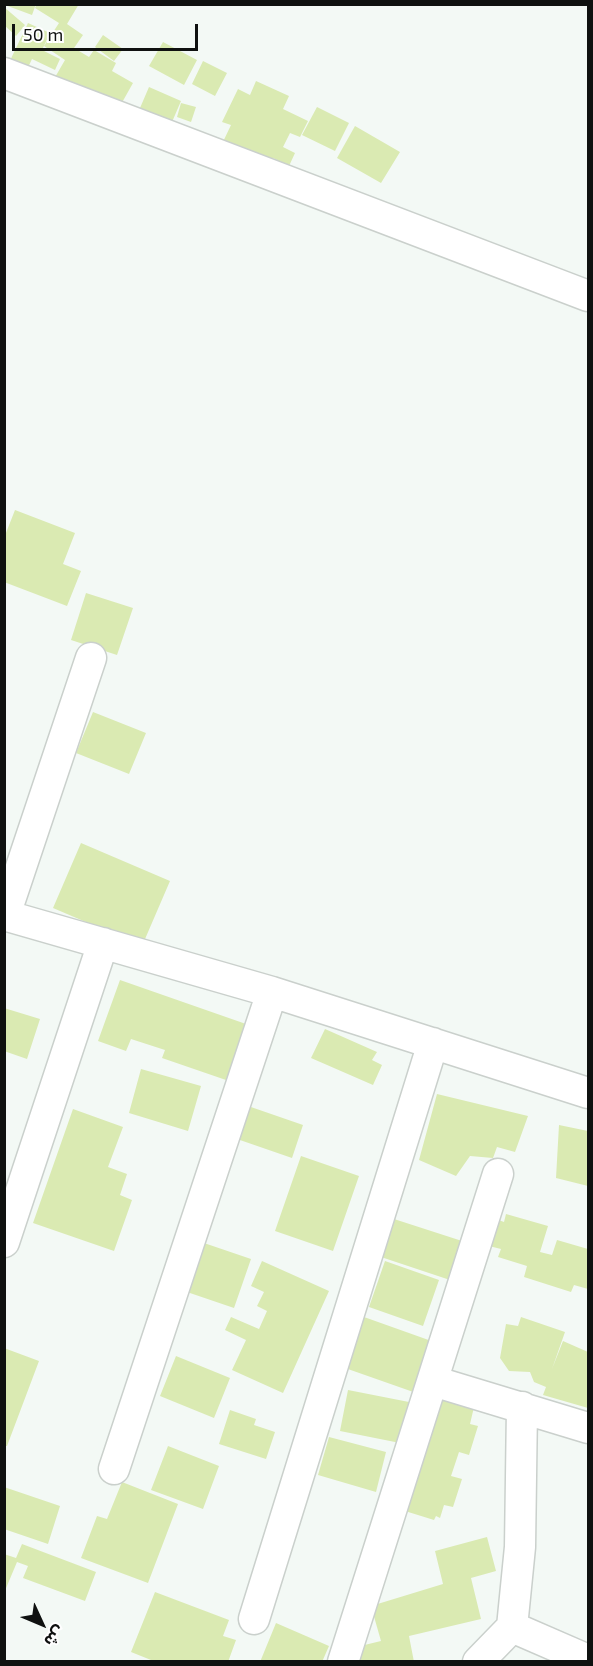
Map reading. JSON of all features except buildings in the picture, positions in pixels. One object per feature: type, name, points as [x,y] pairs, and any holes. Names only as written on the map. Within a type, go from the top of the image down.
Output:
[{"type":"street","points":[[4,73],[588,296]]},
{"type":"street","points":[[91,658],[5,915],[272,992],[588,1093]]},
{"type":"street","points":[[4,1242],[103,943]]},
{"type":"street","points":[[114,1469],[272,992]]},
{"type":"street","points":[[254,1619],[433,1043]]},
{"type":"street","points":[[344,1662],[498,1174]]},
{"type":"street","points":[[432,1381],[588,1428]]},
{"type":"street","points":[[478,1662],[512,1627],[520,1547],[522,1407]]},
{"type":"street","points":[[512,1627],[588,1660]]}]
